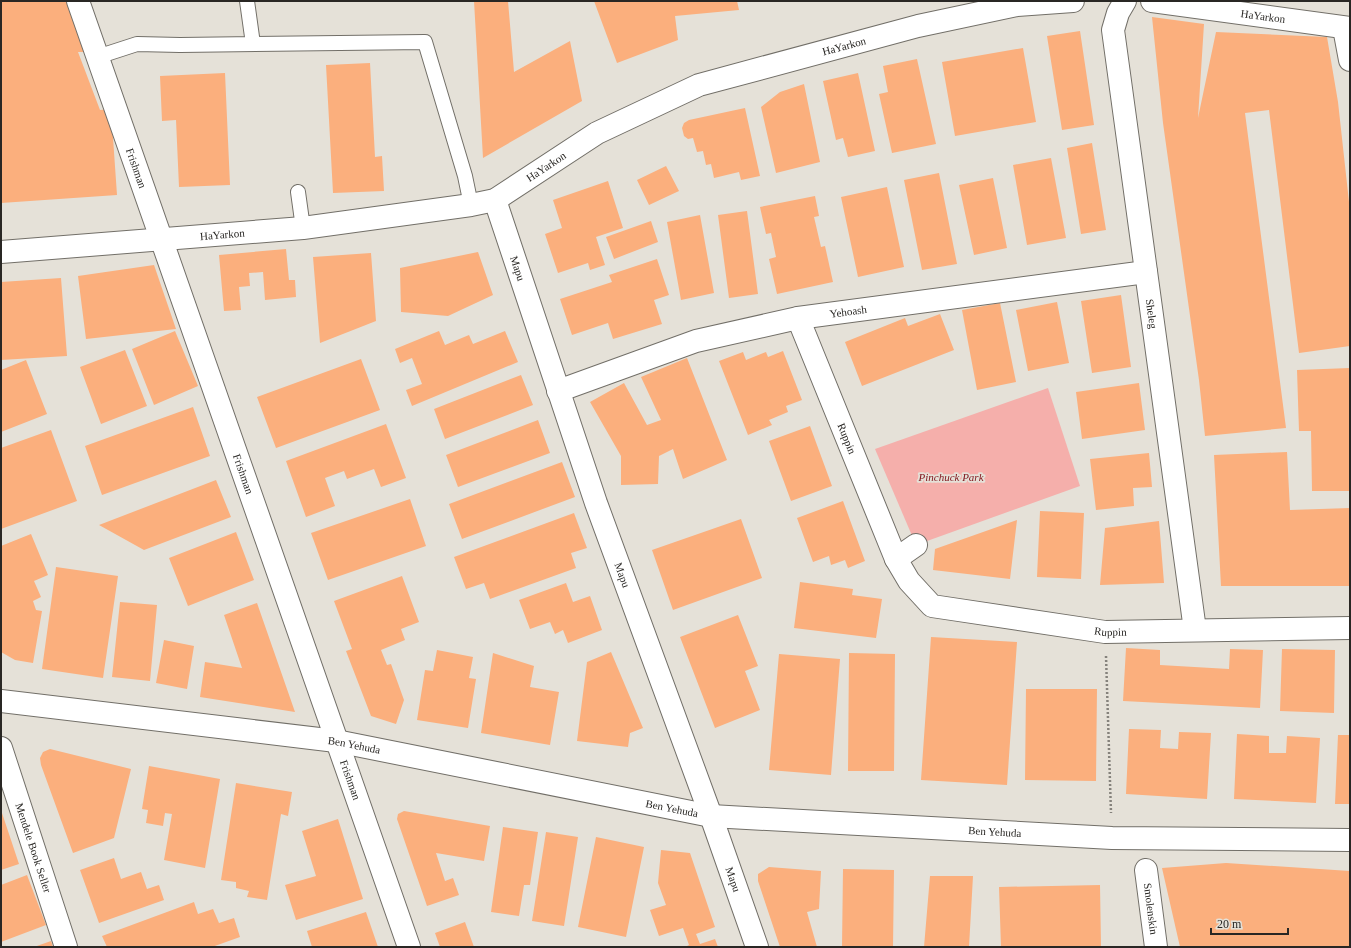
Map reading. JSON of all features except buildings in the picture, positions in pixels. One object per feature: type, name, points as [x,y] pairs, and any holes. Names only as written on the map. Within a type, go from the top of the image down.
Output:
[{"type":"street","name":"Frishman","points":[[78,1],[160,239],[409,947]]},
{"type":"street","name":"HaYarkon","points":[[1,252],[303,228],[471,205],[495,200],[597,133],[699,85],[918,26],[1020,3],[1073,1]]},
{"type":"street","name":"Sheleg","points":[[1125,1],[1118,13],[1114,30],[1195,630]]},
{"type":"street","name":"HaYarkon","points":[[1152,1],[1347,28]]},
{"type":"street","points":[[1347,28],[1350,60]]},
{"type":"street","name":"Mapu","points":[[495,200],[596,503],[711,816],[757,947]]},
{"type":"street","name":"Yehoash","points":[[558,390],[696,342],[798,318],[1146,272]]},
{"type":"street","name":"Ruppin","points":[[798,318],[896,559],[909,581],[932,606],[1105,632],[1350,628]]},
{"type":"street","points":[[896,559],[916,545]]},
{"type":"street","name":"Ben Yehuda","points":[[1,701],[336,741],[711,816],[1112,838],[1350,840]]},
{"type":"street","name":"Mendele Book Seller","points":[[1,748],[66,947]]},
{"type":"street","name":"Smolenskin","points":[[1146,870],[1156,947]]},
{"type":"lane","points":[[247,1],[253,44]]},
{"type":"lane","points":[[97,57],[137,44],[180,45],[425,42],[465,176],[471,205]]},
{"type":"lane","points":[[298,192],[303,228]]},
{"type":"path","points":[[1105,632],[1112,838]]},
{"type":"green space","name":"Pinchuck Park","points":[[1048,388],[1080,486],[916,545],[875,449]]}]
